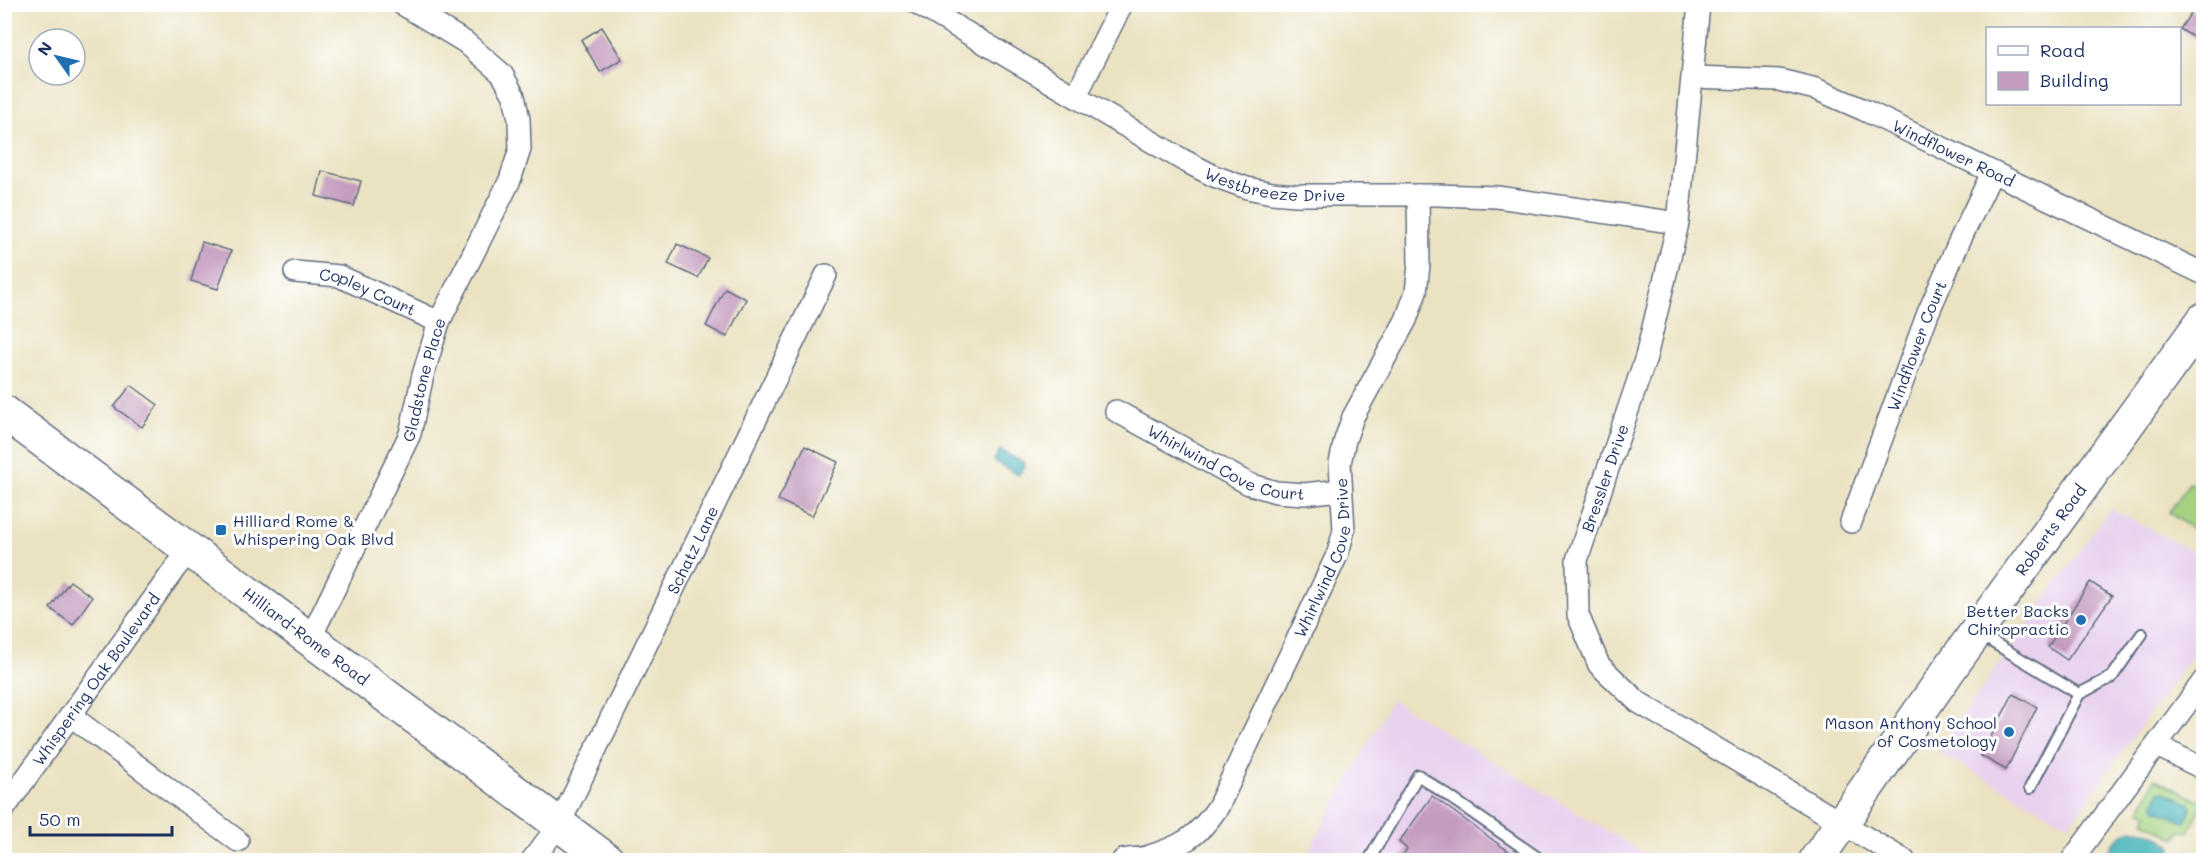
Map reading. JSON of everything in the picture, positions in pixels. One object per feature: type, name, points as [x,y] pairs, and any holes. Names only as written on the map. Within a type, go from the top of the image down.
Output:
[{"type":"main road","name":"Roberts Road","points":[[1816,861],[1976,633],[2204,319]]},
{"type":"main road","name":"Hilliard-Rome Road","points":[[4,412],[607,861]]},
{"type":"street","name":"Gladstone Place","points":[[310,639],[410,434],[423,375],[440,322],[510,180],[520,149],[519,119],[514,96],[502,74],[465,42],[402,4]]},
{"type":"street","name":"Westbreeze Drive","points":[[918,4],[1183,160],[1214,176],[1246,188],[1296,195],[1497,197],[1678,223]]},
{"type":"street","points":[[1077,96],[1122,4]]},
{"type":"street","name":"Bressler Drive","points":[[1699,4],[1678,223],[1646,357],[1577,560],[1578,615],[1599,664],[1638,702],[1904,861]]},
{"type":"street","name":"Windflower Road","points":[[1693,77],[1779,80],[1816,89],[2204,274]]},
{"type":"street","name":"Windflower Court","points":[[1851,522],[1928,314],[1992,173]]},
{"type":"street","name":"Whirlwind Cove Drive","points":[[1123,861],[1145,857],[1188,841],[1205,826],[1218,807],[1338,553],[1344,530],[1340,463],[1345,440],[1353,417],[1406,320],[1416,292],[1419,265],[1418,195]]},
{"type":"street","name":"Copley Court","points":[[295,272],[339,276],[440,322]]},
{"type":"street","name":"Schatz Lane","points":[[532,861],[559,825],[826,275]]},
{"type":"street","name":"Whirlwind Cove Court","points":[[1116,411],[1249,484],[1276,492],[1304,494],[1341,490]]},
{"type":"street","name":"Whispering Oak Boulevard","points":[[4,809],[171,574],[191,550]]},
{"type":"street","points":[[2072,861],[2204,680]]},
{"type":"street","points":[[71,716],[238,842]]},
{"type":"street","points":[[2157,746],[2195,765]]},
{"type":"lane","points":[[1976,633],[2079,694]]},
{"type":"lane","points":[[2030,788],[2079,694],[2112,677],[2142,634]]},
{"type":"lane","points":[[1369,861],[1418,775],[1541,861]]},
{"type":"shaded area","points":[[2110,508],[2203,557],[2203,641],[2069,825],[1937,752]]},
{"type":"shaded area","points":[[1392,700],[1655,860],[1304,860]]},
{"type":"green space","points":[[2190,482],[2203,492],[2203,537],[2169,512]]},
{"type":"green space","points":[[2155,779],[2203,803],[2189,832],[2181,831],[2176,839],[2145,822],[2148,814],[2140,810]]},
{"type":"water","points":[[1000,450],[1024,463],[1025,466],[1018,475],[995,462]]},
{"type":"water","points":[[2164,791],[2190,804],[2191,808],[2186,820],[2181,821],[2155,808],[2154,803],[2159,792]]},
{"type":"water","points":[[2132,830],[2149,832],[2159,837],[2172,847],[2171,855],[2158,860],[2109,860],[2109,850],[2112,846],[2119,838]]},
{"type":"building","points":[[2193,10],[2204,17],[2204,44],[2181,30]]},
{"type":"building","points":[[602,27],[622,59],[600,72],[581,40]]},
{"type":"building","points":[[322,171],[361,181],[354,206],[316,196]]},
{"type":"building","points":[[202,242],[231,251],[218,289],[191,281]]},
{"type":"building","points":[[677,244],[708,258],[698,278],[668,264]]},
{"type":"building","points":[[725,288],[746,299],[727,337],[706,326]]},
{"type":"building","points":[[131,385],[158,405],[142,427],[114,407]]},
{"type":"building","points":[[805,446],[838,462],[812,516],[778,500]]},
{"type":"building","points":[[70,581],[92,597],[73,625],[50,608]]},
{"type":"building","name":"Better Backs Chiropractic","points":[[2090,582],[2112,596],[2067,660],[2048,647]]},
{"type":"building","name":"Mason Anthony School of Cosmetology","points":[[2013,694],[2037,707],[2006,770],[1981,756]]},
{"type":"building","points":[[1432,796],[1522,861],[1399,861],[1407,849],[1399,842]]},
{"type":"place","name":"Hilliard Rome & Whispering Oak Blvd","points":[[221,530]]},
{"type":"place","name":"Better Backs Chiropractic","points":[[2081,620]]},
{"type":"place","name":"Mason Anthony School of Cosmetology","points":[[2009,732]]}]
